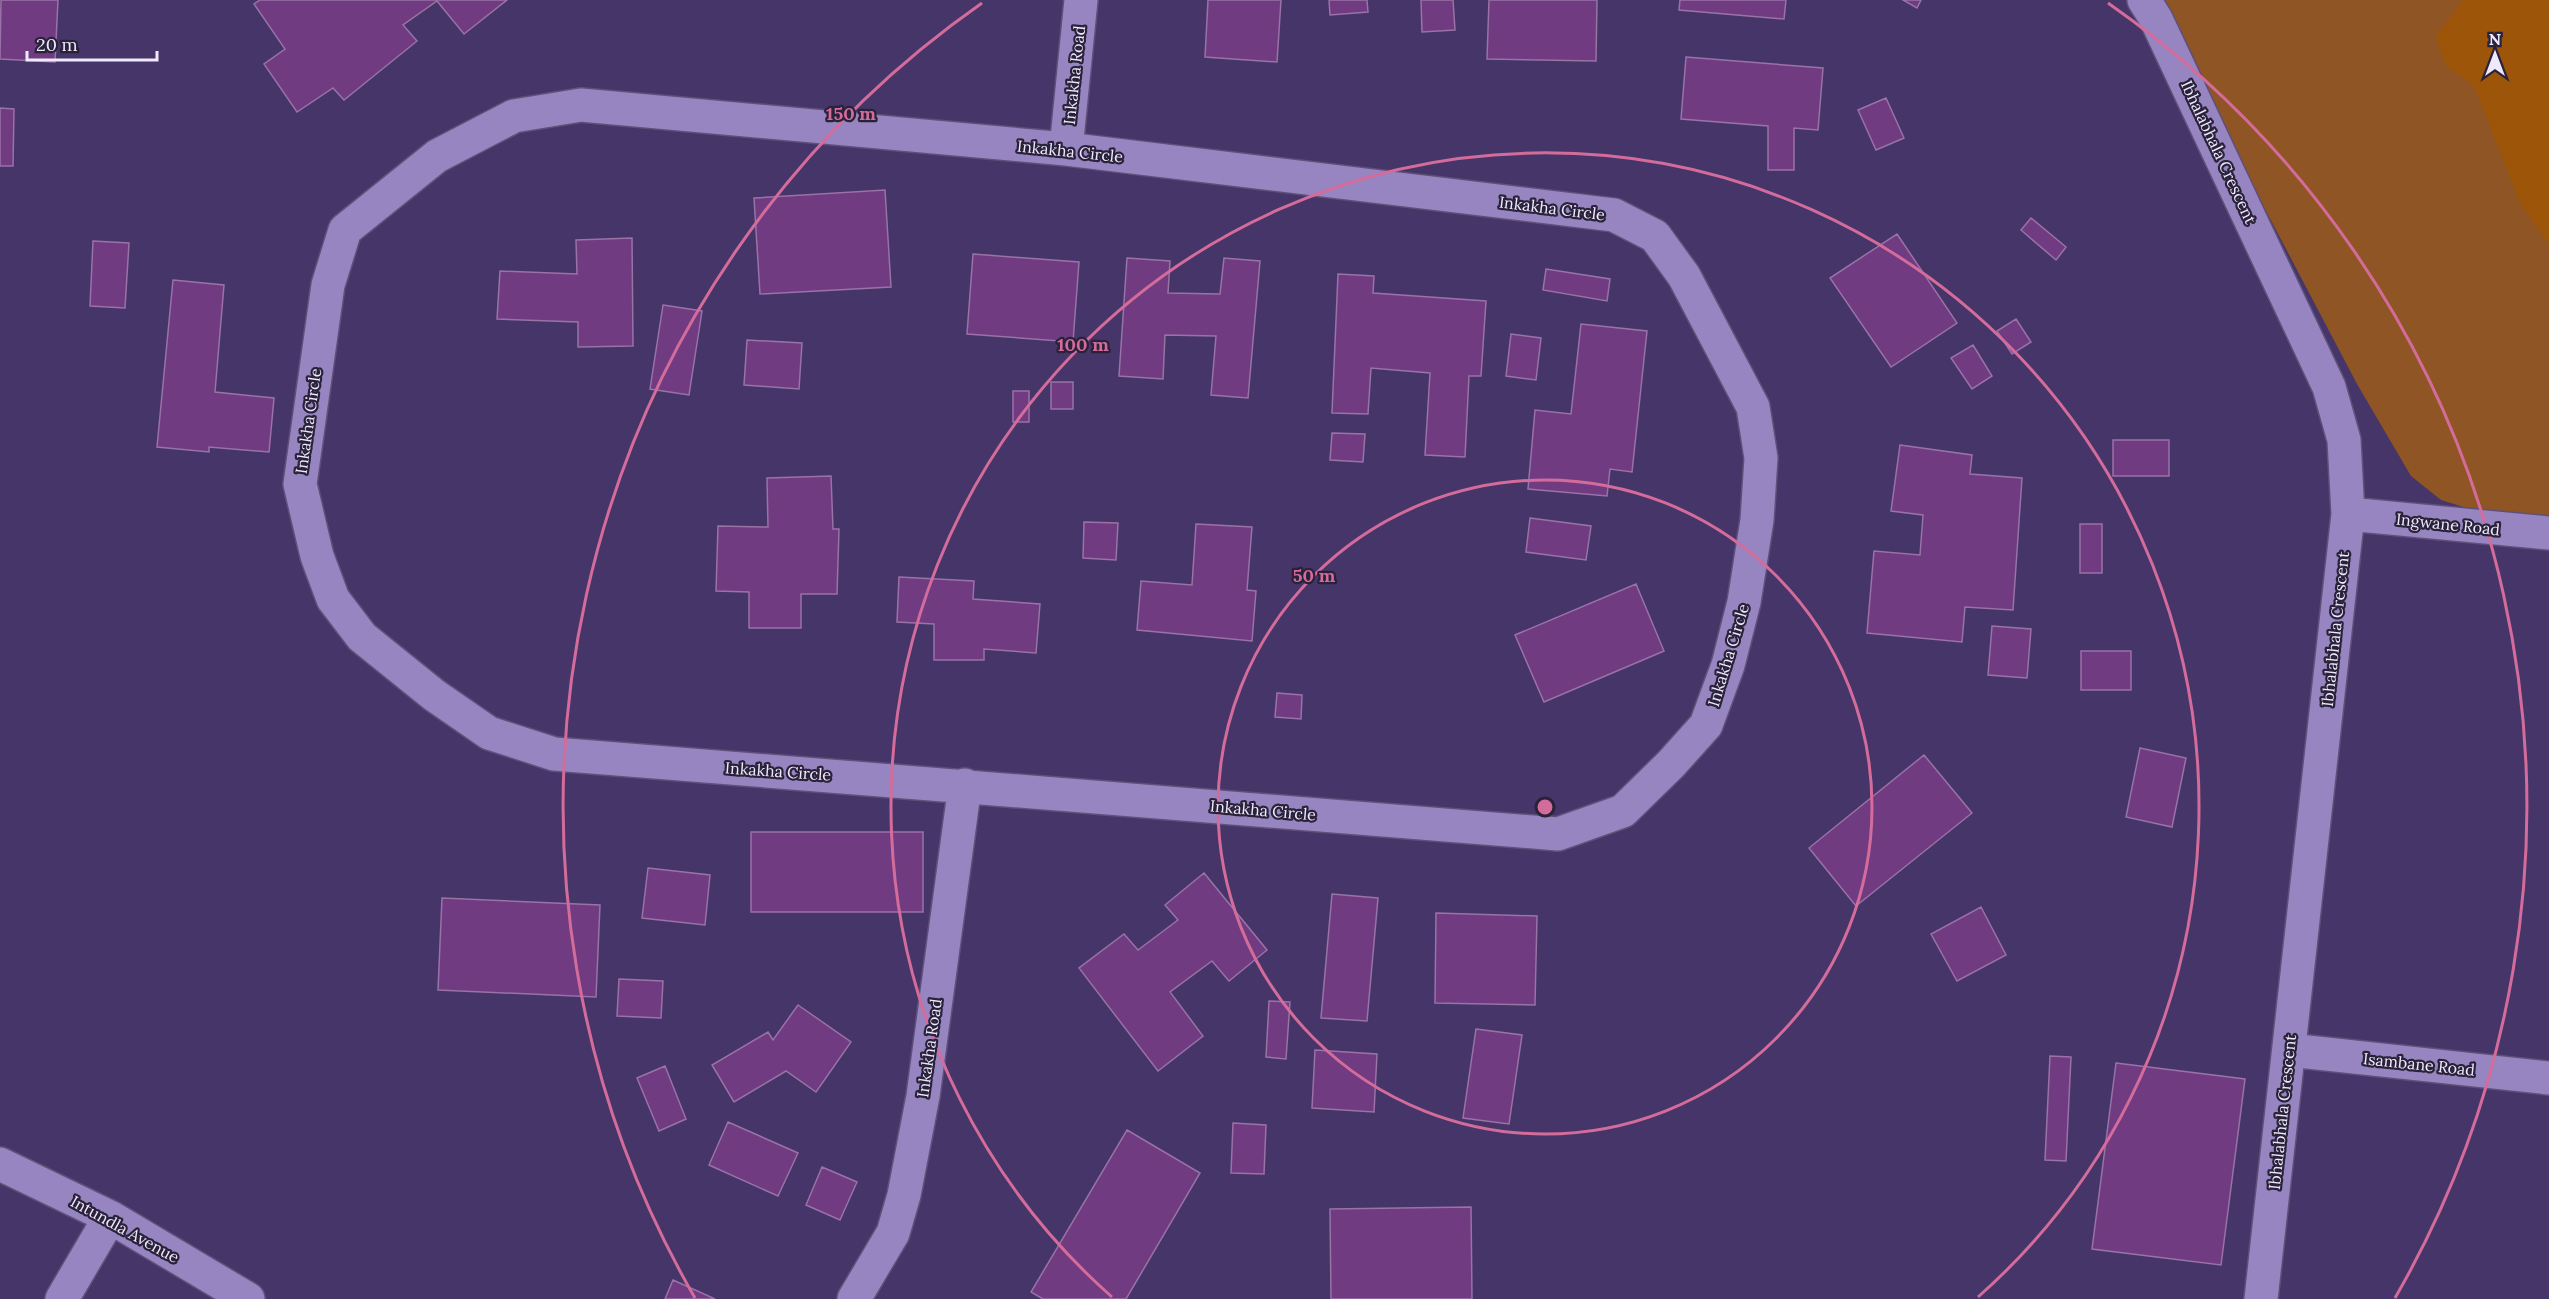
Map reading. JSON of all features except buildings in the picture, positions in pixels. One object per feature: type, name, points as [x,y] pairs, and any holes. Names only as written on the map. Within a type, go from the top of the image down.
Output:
[{"type":"street","name":"Inkakha Road","points":[[1066,149],[1081,0]]},
{"type":"street","name":"Ibhalabhala Crescent","points":[[2144,0],[2156,19],[2329,387],[2344,440],[2348,514],[2261,1299]]},
{"type":"street","name":"Inkakha Circle","points":[[581,105],[1066,149],[1614,215],[1655,236],[1683,276],[1753,407],[1761,458],[1754,544],[1744,602],[1728,665],[1706,724],[1671,764],[1623,811],[1558,834],[965,785],[554,753],[489,733],[434,695],[362,637],[333,599],[317,556],[300,484],[328,285],[345,230],[437,156],[514,116],[581,105]]},
{"type":"street","name":"Ingwane Road","points":[[2348,514],[2549,534]]},
{"type":"street","name":"Inkakha Road","points":[[854,1299],[894,1233],[904,1195],[923,1096],[965,785]]},
{"type":"street","name":"Isambane Road","points":[[2289,1050],[2549,1078]]},
{"type":"street","name":"Intundla Avenue","points":[[0,1164],[110,1217],[248,1299]]},
{"type":"street","points":[[62,1299],[110,1217]]},
{"type":"shaded area","points":[[2155,0],[2549,0],[2549,518],[2480,512],[2441,500],[2411,476],[2357,384]]},
{"type":"shaded area","points":[[2463,0],[2549,0],[2549,244],[2520,203],[2474,86],[2446,66],[2436,36]]}]
